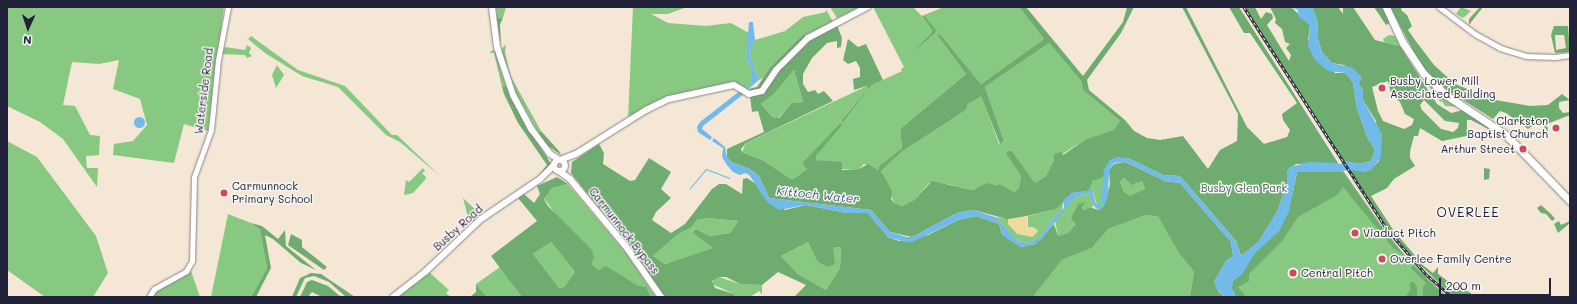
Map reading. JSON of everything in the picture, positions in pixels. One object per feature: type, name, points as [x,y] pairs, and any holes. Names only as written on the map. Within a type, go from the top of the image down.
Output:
[{"type":"main road","points":[[492,7],[497,48],[507,81],[519,108],[550,154],[554,165],[559,171]]},
{"type":"main road","points":[[550,154],[559,160],[576,154],[646,110],[669,100],[734,85],[756,93],[763,90],[776,70],[808,38],[867,7]]},
{"type":"main road","points":[[1386,7],[1403,43],[1424,74],[1446,95],[1506,135],[1569,198]]},
{"type":"main road","points":[[565,166],[576,154]]},
{"type":"main road","name":"Busby Road","points":[[393,297],[425,272],[481,220],[540,179],[559,160]]},
{"type":"main road","name":"Carmunnock Bypass","points":[[559,160],[565,166],[570,179]]},
{"type":"main road","name":"Busby Road","points":[[540,179],[559,171],[565,166]]},
{"type":"main road","name":"Carmunnock Bypass","points":[[559,171],[570,179],[627,248],[661,297]]},
{"type":"street","name":"Waterside Road","points":[[149,297],[154,289],[186,271],[192,261],[194,177],[211,130],[218,60],[228,7]]},
{"type":"street","points":[[1439,7],[1487,42],[1506,51],[1540,57],[1570,55]]},
{"type":"green space","points":[[7,7],[224,7],[208,131],[184,124],[174,163],[113,155],[114,144],[133,141],[147,125],[140,99],[113,89],[119,60],[99,64],[72,62],[63,105],[75,106],[90,135],[100,136],[99,155],[86,156],[87,168],[98,168],[97,187],[63,139],[40,122],[7,106]]},
{"type":"green space","points":[[495,7],[497,19],[503,17],[500,25],[501,46]]},
{"type":"green space","points":[[496,7],[506,7],[503,17],[497,19]]},
{"type":"green space","points":[[633,7],[687,7],[668,14],[651,14],[668,23],[706,26],[731,23],[749,33],[746,56],[752,70],[752,83],[746,88],[733,82],[683,93],[660,101],[628,119]]},
{"type":"green space","points":[[830,7],[861,7],[837,18]]},
{"type":"green space","points":[[873,7],[913,7],[922,16],[932,30],[931,33],[909,56],[936,31],[924,15],[944,7],[1019,7],[1044,39],[981,84],[940,34],[937,35],[966,74],[900,129],[902,148],[880,165],[878,170],[864,164],[859,169],[842,169],[841,163],[816,160],[816,156],[840,123],[804,161],[807,169],[795,178],[791,179],[764,161],[742,152],[746,143],[867,86],[868,89],[842,120],[844,122],[872,85],[902,71],[901,69],[904,67]]},
{"type":"green space","name":"Busby Glen Park","points":[[1019,7],[1026,7],[1083,76],[1123,22],[1127,7],[1134,7],[1121,33],[1087,80],[1089,90],[1125,120],[1134,131],[1147,138],[1160,140],[1183,136],[1208,169],[1220,150],[1237,141],[1238,114],[1182,7],[1186,7],[1247,127],[1264,144],[1287,137],[1290,130],[1283,120],[1282,114],[1297,103],[1250,33],[1244,33],[1229,7],[1239,7],[1338,163],[1296,164],[1287,171],[1287,184],[1277,212],[1258,242],[1241,256],[1236,241],[1180,176],[1163,175],[1128,158],[1110,160],[1103,177],[1093,181],[1089,191],[1072,193],[1056,209],[1010,220],[974,210],[957,213],[912,237],[890,232],[871,210],[769,198],[759,176],[750,169],[731,162],[727,157],[727,149],[764,132],[758,111],[752,112],[749,89],[757,87],[770,68],[804,34],[809,39],[837,25],[842,38],[841,47],[837,48],[837,41],[827,43],[812,58],[803,74],[803,84],[808,92],[815,90],[818,94],[824,91],[833,101],[746,143],[741,149],[742,152],[764,161],[791,179],[795,178],[807,169],[803,164],[804,161],[840,123],[842,125],[816,156],[816,160],[842,162],[842,170],[859,169],[868,164],[878,170],[880,165],[902,148],[900,129],[966,74],[937,35],[940,34],[981,84],[1044,39]],"holes":[[[1049,43],[1081,81],[1083,90],[1120,121],[1114,130],[1086,139],[1063,155],[1061,152],[1054,154],[1054,160],[1046,176],[1035,183],[1012,151],[1007,151],[1006,154],[1021,176],[1019,188],[1014,192],[999,184],[997,186],[987,183],[972,190],[932,181],[914,200],[902,206],[894,203],[891,199],[892,191],[881,171],[903,151],[966,110],[968,104],[981,96],[1000,144],[1004,141],[985,87]],[[794,70],[803,102],[791,103],[779,118],[772,117],[761,104],[774,94]]]},
{"type":"green space","points":[[1245,7],[1255,7],[1261,19],[1266,12],[1272,14],[1273,18],[1267,25],[1289,61],[1291,55],[1286,48],[1290,44],[1285,42],[1282,29],[1275,23],[1276,19],[1270,7],[1291,7],[1310,25],[1308,40],[1335,73],[1346,73],[1353,83],[1357,108],[1367,137],[1375,150],[1371,161],[1360,164],[1343,161]]},
{"type":"green space","points":[[1312,7],[1338,7],[1343,14],[1343,7],[1353,7],[1375,40],[1400,46],[1437,104],[1451,113],[1464,110],[1500,135],[1471,120],[1467,120],[1467,132],[1482,131],[1481,133],[1442,141],[1420,128],[1418,136],[1414,136],[1410,151],[1410,158],[1415,166],[1394,179],[1387,188],[1371,196],[1394,231],[1424,266],[1433,273],[1438,267],[1438,274],[1463,292],[1465,290],[1471,293],[1471,297],[1454,297],[1418,263],[1388,229],[1348,170],[1372,168],[1379,161],[1376,121],[1363,100],[1363,89],[1358,84],[1360,81],[1344,65],[1332,63],[1322,52],[1317,36],[1318,22]],"holes":[[[1388,81],[1391,93],[1400,102],[1405,114],[1414,119],[1412,125],[1404,129],[1383,121],[1378,111],[1372,87]],[[1424,100],[1445,121],[1459,123],[1458,128],[1453,132],[1441,129],[1422,110],[1420,105]]]},
{"type":"green space","points":[[1374,7],[1382,7],[1390,23],[1386,25]]},
{"type":"green space","points":[[1390,7],[1402,7],[1401,10],[1407,15],[1412,26],[1408,30],[1434,65],[1455,84],[1495,100],[1530,106],[1548,105],[1562,94],[1570,100],[1559,102],[1559,108],[1563,113],[1570,112],[1570,115],[1547,124],[1548,132],[1542,124],[1536,123],[1528,129],[1506,113],[1500,111],[1493,119],[1446,89],[1422,67]]},
{"type":"green space","points":[[1461,7],[1471,11],[1463,18],[1456,14]]},
{"type":"green space","points":[[1480,7],[1483,7],[1469,25],[1469,19]]},
{"type":"green space","points":[[826,9],[833,22],[806,36],[804,34],[765,77],[759,80],[749,53],[755,40],[785,31],[803,17],[826,12]]},
{"type":"green space","points":[[924,15],[937,31],[909,56],[931,33],[932,30],[922,16]]},
{"type":"green space","points":[[1554,26],[1568,26],[1570,52],[1555,53],[1551,35]],"holes":[[[1555,35],[1564,35],[1566,48],[1556,50]]]},
{"type":"green space","points":[[1389,35],[1395,36],[1400,46],[1384,42],[1383,39]]},
{"type":"green space","points":[[251,36],[298,70],[345,86],[392,135],[397,135],[440,176],[400,142],[386,135],[338,87],[302,76],[265,53],[248,39]]},
{"type":"green space","points":[[848,39],[858,47],[866,44],[883,80],[872,85],[843,123],[842,120],[868,89],[867,86],[854,90],[853,79],[860,77],[860,68],[856,61],[848,64],[843,60]]},
{"type":"green space","points":[[1049,43],[1081,81],[1083,90],[1120,121],[1115,130],[1086,139],[1067,151],[1054,160],[1046,176],[1035,183],[1012,151],[1006,154],[1021,176],[1019,188],[1014,192],[997,186],[978,187],[972,190],[947,184],[929,183],[914,200],[902,206],[894,203],[881,171],[903,151],[966,110],[968,104],[981,95],[999,144],[1004,141],[985,87]]},
{"type":"green space","points":[[506,44],[505,52],[510,75],[541,131],[539,134],[511,85],[501,50]]},
{"type":"green space","points":[[247,45],[251,48],[249,53],[252,56],[247,58],[245,55],[222,54],[225,47],[245,50]]},
{"type":"green space","points":[[493,50],[496,53],[506,86],[502,87],[494,53],[489,53]]},
{"type":"green space","points":[[277,65],[284,75],[276,88],[272,75]]},
{"type":"green space","points":[[794,70],[803,102],[791,103],[778,118],[772,117],[761,104],[774,94]]},
{"type":"green space","points":[[1426,82],[1443,98],[1457,107],[1445,106],[1441,100],[1441,103]]},
{"type":"green space","points":[[506,86],[519,113],[551,164],[536,179],[547,165],[518,123],[504,94],[502,87]]},
{"type":"green space","points":[[541,131],[561,155],[547,145],[539,134]]},
{"type":"green space","points":[[7,141],[37,157],[96,236],[108,273],[93,297],[45,297],[7,270]]},
{"type":"green space","points":[[599,144],[604,153],[603,164],[630,181],[635,180],[649,158],[671,172],[661,189],[671,198],[656,212],[652,220],[671,233],[685,224],[712,189],[719,184],[726,184],[742,194],[743,179],[747,178],[756,184],[763,196],[785,210],[806,205],[847,213],[868,213],[888,237],[899,241],[928,235],[958,220],[976,216],[999,224],[1002,234],[1021,247],[1035,244],[1054,224],[1058,236],[1068,233],[1076,224],[1071,218],[1078,204],[1086,202],[1082,207],[1084,210],[1090,207],[1098,210],[1103,207],[1110,185],[1109,170],[1114,164],[1125,162],[1165,181],[1180,183],[1231,242],[1233,256],[1226,261],[1214,282],[1219,292],[1225,297],[1190,297],[1194,272],[1178,252],[1158,216],[1146,215],[1108,229],[1092,248],[1062,260],[1033,297],[794,297],[806,285],[778,272],[762,285],[740,284],[726,277],[719,277],[712,281],[715,288],[734,294],[735,297],[665,297],[636,255],[571,173],[572,162]],"holes":[[[1125,178],[1131,185],[1142,181],[1145,189],[1130,196],[1124,192],[1120,182]],[[708,218],[738,221],[730,233],[710,236],[696,229],[692,232],[713,248],[665,264],[653,256],[677,235],[692,227],[697,220]],[[808,242],[817,261],[827,267],[835,264],[833,248],[841,247],[840,268],[826,290],[798,274],[781,256]]]},
{"type":"green space","points":[[1340,166],[1396,246],[1447,297],[1230,297],[1227,285],[1287,199]]},
{"type":"green space","points":[[423,168],[425,171],[422,173],[426,177],[425,180],[413,193],[404,195],[406,180],[409,182]]},
{"type":"green space","points":[[1484,168],[1490,169],[1489,179],[1484,180]]},
{"type":"green space","points":[[1301,170],[1343,172],[1378,222],[1406,257],[1393,248],[1343,187],[1337,195],[1298,217],[1282,241],[1249,274],[1249,281],[1238,287],[1246,297],[1236,297],[1232,288],[1233,281],[1242,274],[1255,253],[1279,231],[1289,211],[1297,172]]},
{"type":"green space","points":[[1104,175],[1103,199],[1101,205],[1097,205],[1093,192],[1089,191],[1093,181]]},
{"type":"green space","points":[[557,177],[568,184],[552,188],[544,199],[548,206],[592,250],[594,258],[591,264],[599,270],[606,266],[637,285],[646,287],[651,297],[522,297],[491,256],[537,221],[518,198],[524,194],[534,203],[540,194],[537,186]],"holes":[[[551,242],[575,272],[564,287],[559,288],[533,254]]]},
{"type":"green space","points":[[1126,178],[1129,183],[1142,181],[1145,189],[1130,197],[1124,192],[1120,182]]},
{"type":"green space","points":[[568,184],[627,254],[656,297],[651,297],[645,287],[637,285],[606,267],[599,270],[591,264],[544,198],[552,188]]},
{"type":"green space","points":[[1089,193],[1094,206],[1084,210],[1082,207],[1085,204],[1073,215],[1076,224],[1068,233],[1058,236],[1055,221],[1074,198]]},
{"type":"green space","points":[[463,198],[481,215],[474,222],[468,217]]},
{"type":"green space","points":[[1064,200],[1062,210],[1056,215],[1040,237],[1028,243],[1018,241],[995,217],[1008,219],[1008,224],[1032,237],[1038,231],[1033,227],[1028,228],[1028,216],[1056,209]]},
{"type":"green space","points":[[1541,205],[1555,219],[1552,221],[1546,214],[1541,213],[1537,208]]},
{"type":"green space","points":[[228,214],[251,223],[260,230],[267,268],[251,297],[211,297]]},
{"type":"green space","points":[[1146,215],[1158,215],[1178,252],[1194,272],[1190,297],[1033,297],[1062,260],[1092,248],[1108,229]]},
{"type":"green space","points":[[708,218],[738,221],[730,233],[710,236],[696,229],[692,231],[714,248],[665,264],[653,256],[677,235],[692,227],[697,220]]},
{"type":"green space","points":[[1559,221],[1561,225],[1570,221],[1570,223],[1558,233],[1554,224]]},
{"type":"green space","points":[[251,223],[262,226],[278,239],[285,230],[286,246],[316,270],[301,263],[273,239],[265,235],[271,268],[256,297],[251,297],[267,268],[260,230]]},
{"type":"green space","points":[[291,234],[302,240],[302,247],[327,267],[324,270],[288,245]]},
{"type":"green space","points":[[551,242],[575,272],[564,287],[559,288],[533,254]]},
{"type":"green space","points":[[808,242],[817,261],[833,248],[841,247],[840,268],[826,290],[798,274],[781,256]]},
{"type":"green space","points":[[1413,265],[1447,297],[1423,296],[1423,287],[1426,283],[1411,268]]},
{"type":"green space","points":[[500,267],[522,297],[487,297],[476,284]]},
{"type":"green space","points":[[191,271],[200,297],[152,297],[160,288]]},
{"type":"green space","points":[[429,272],[449,290],[446,293],[451,297],[398,297]]},
{"type":"green space","points":[[311,273],[321,274],[355,297],[346,297],[329,282],[314,276],[305,278],[296,297],[292,297],[300,278]]},
{"type":"green space","points":[[719,277],[740,284],[762,285],[762,294],[759,291],[750,297],[735,297],[734,294],[712,284],[714,279]]},
{"type":"green space","points":[[312,280],[328,286],[341,297],[322,297],[312,292],[308,297],[300,297],[307,282]]},
{"type":"green space","points":[[1410,282],[1414,282],[1417,287],[1417,297],[1406,297],[1410,290]]},
{"type":"green space","points":[[476,284],[487,297],[470,297],[476,292]]},
{"type":"sand","points":[[1028,216],[1027,227],[1033,227],[1038,231],[1032,237],[1017,234],[1008,224],[1008,219]]},
{"type":"water","points":[[1291,7],[1312,7],[1318,22],[1317,36],[1322,52],[1332,63],[1353,68],[1362,78],[1358,84],[1363,89],[1363,100],[1382,134],[1381,157],[1372,169],[1366,172],[1348,170],[1343,161],[1360,164],[1371,161],[1375,150],[1367,137],[1357,108],[1353,83],[1346,73],[1328,71],[1315,60],[1308,46],[1310,25],[1298,16],[1298,10]]},
{"type":"water","points":[[749,22],[753,22],[755,40],[749,53],[759,80],[747,90],[746,88],[752,83],[752,70],[746,56]]},
{"type":"water","points":[[741,90],[745,93],[703,126],[702,129],[712,137],[710,140],[698,132],[697,127],[700,122]]},
{"type":"water","points":[[137,117],[141,117],[143,118],[143,126],[137,127],[134,124],[134,120]]},
{"type":"water","points":[[714,138],[725,147],[727,157],[731,162],[750,169],[759,176],[769,198],[871,210],[890,232],[907,237],[912,237],[957,213],[974,210],[995,217],[1018,241],[1028,243],[1040,237],[1056,215],[1064,208],[1064,200],[1072,193],[1092,190],[1096,204],[1101,205],[1104,169],[1110,160],[1117,157],[1128,158],[1163,175],[1180,176],[1236,241],[1241,256],[1258,242],[1277,212],[1287,184],[1287,171],[1290,167],[1309,162],[1338,163],[1343,172],[1297,172],[1289,211],[1279,231],[1255,253],[1242,274],[1233,281],[1232,288],[1236,297],[1225,297],[1216,288],[1214,282],[1226,261],[1233,256],[1231,242],[1180,183],[1165,181],[1125,162],[1114,163],[1109,170],[1108,197],[1103,207],[1098,210],[1094,206],[1089,193],[1074,198],[1041,240],[1035,244],[1021,247],[1003,236],[999,224],[976,216],[958,220],[912,242],[905,242],[888,237],[868,213],[847,213],[806,205],[779,210],[767,202],[750,176],[746,173],[740,175],[733,172],[722,157],[723,148],[712,141]]},
{"type":"waterway","points":[[1331,167],[1354,166]]},
{"type":"waterway","points":[[690,188],[706,169],[729,178]]},
{"type":"railway","points":[[1244,7],[1387,229],[1426,274],[1452,297]]},
{"type":"place","name":"Busby Lower Mill Associated Building","points":[[1382,88]]},
{"type":"place","name":"Clarkston Baptist Church","points":[[1556,128]]},
{"type":"place","name":"Arthur Street","points":[[1523,149]]},
{"type":"place","name":"Carmunnock Primary School","points":[[224,193]]},
{"type":"place","name":"Viaduct Pitch","points":[[1355,233]]},
{"type":"place","name":"Overlee Family Centre","points":[[1382,259]]},
{"type":"place","name":"Central Pitch","points":[[1293,273]]},
{"type":"district","name":"OVERLEE","points":[[1468,212]]},
{"type":"water label","name":"Kittoch Water","points":[[818,195]]}]
